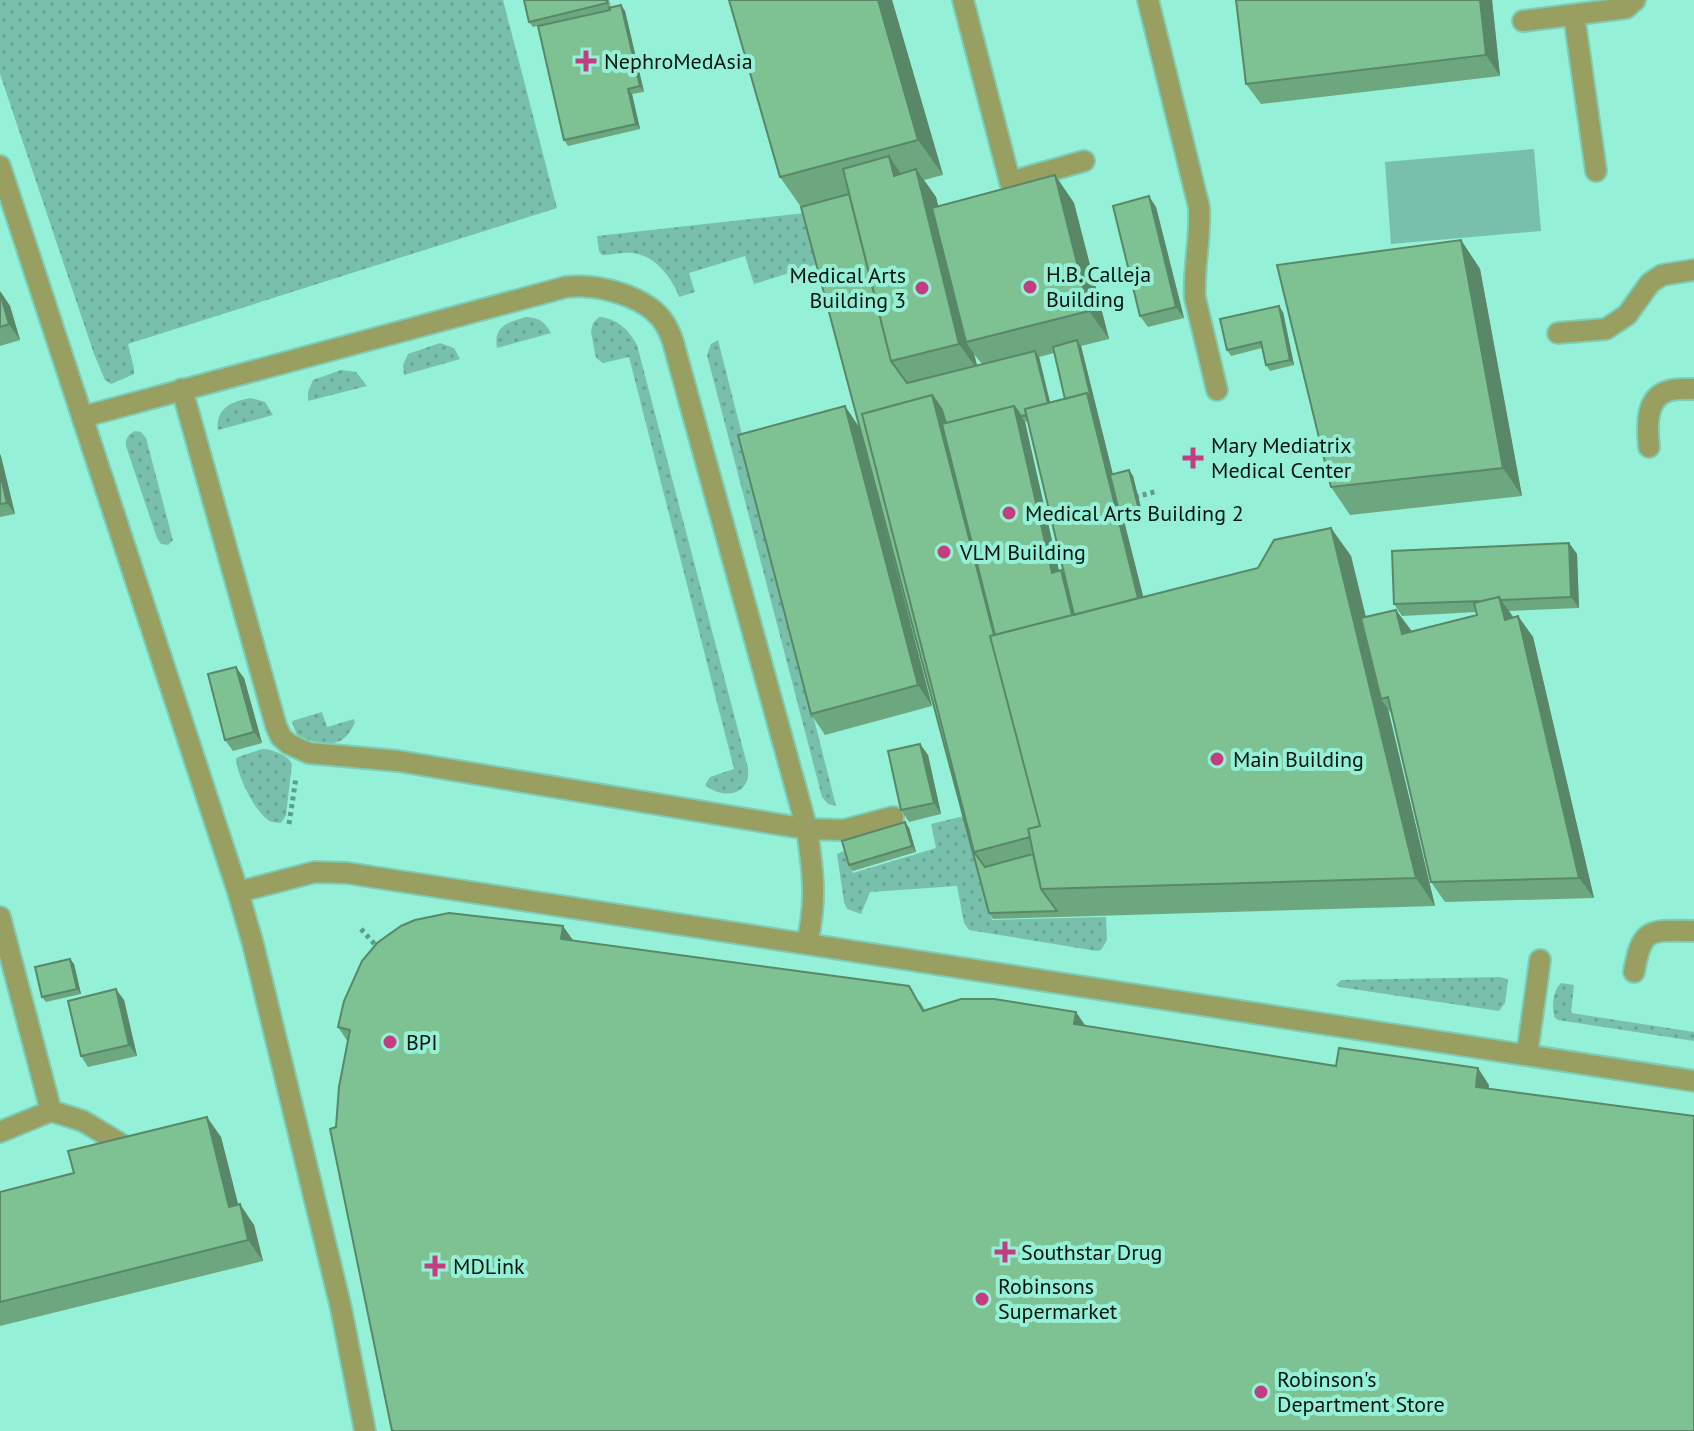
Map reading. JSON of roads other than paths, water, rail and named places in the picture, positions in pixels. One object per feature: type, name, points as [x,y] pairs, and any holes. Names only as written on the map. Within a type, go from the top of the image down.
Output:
[{"type":"lane","points":[[963,0],[1010,182],[1084,161]]},
{"type":"lane","points":[[1148,0],[1199,207],[1195,298],[1217,390]]},
{"type":"lane","points":[[1523,21],[1626,8],[1635,0]]},
{"type":"lane","points":[[1574,15],[1596,171]]},
{"type":"lane","points":[[0,166],[238,892],[265,990],[341,1308],[365,1431]]},
{"type":"lane","points":[[1558,333],[1606,329],[1615,325],[1627,315],[1650,283],[1662,275],[1694,270]]},
{"type":"lane","points":[[82,417],[566,287],[604,289],[628,297],[653,311],[666,325],[673,342],[807,829],[814,876],[814,901],[807,944]]},
{"type":"lane","points":[[182,389],[276,726],[284,740],[300,750],[398,761],[807,829],[844,830],[893,817]]},
{"type":"lane","points":[[1649,447],[1648,419],[1656,399],[1667,391],[1694,389]]},
{"type":"lane","points":[[238,892],[309,873],[332,871],[1694,1081]]},
{"type":"lane","points":[[0,917],[51,1111]]},
{"type":"lane","points":[[1634,972],[1638,950],[1645,937],[1657,932],[1694,931]]},
{"type":"lane","points":[[1527,1055],[1540,960]]},
{"type":"lane","points":[[0,1132],[51,1111],[83,1121],[121,1144]]},
{"type":"place","name":"NephroMedAsia","points":[[586,61]]},
{"type":"place","name":"H.B. Calleja Building","points":[[1030,287]]},
{"type":"place","name":"Medical Arts Building 3","points":[[922,288]]},
{"type":"place","name":"Mary Mediatrix Medical Center","points":[[1193,458]]},
{"type":"place","name":"Medical Arts Building 2","points":[[1009,513]]},
{"type":"place","name":"VLM Building","points":[[944,552]]},
{"type":"place","name":"Main Building","points":[[1217,759]]},
{"type":"place","name":"BPI","points":[[390,1042]]},
{"type":"place","name":"Southstar Drug","points":[[1005,1252]]},
{"type":"place","name":"MDLink","points":[[435,1266]]},
{"type":"place","name":"Robinsons Supermarket","points":[[982,1299]]},
{"type":"place","name":"Robinson's Department Store","points":[[1261,1392]]}]
